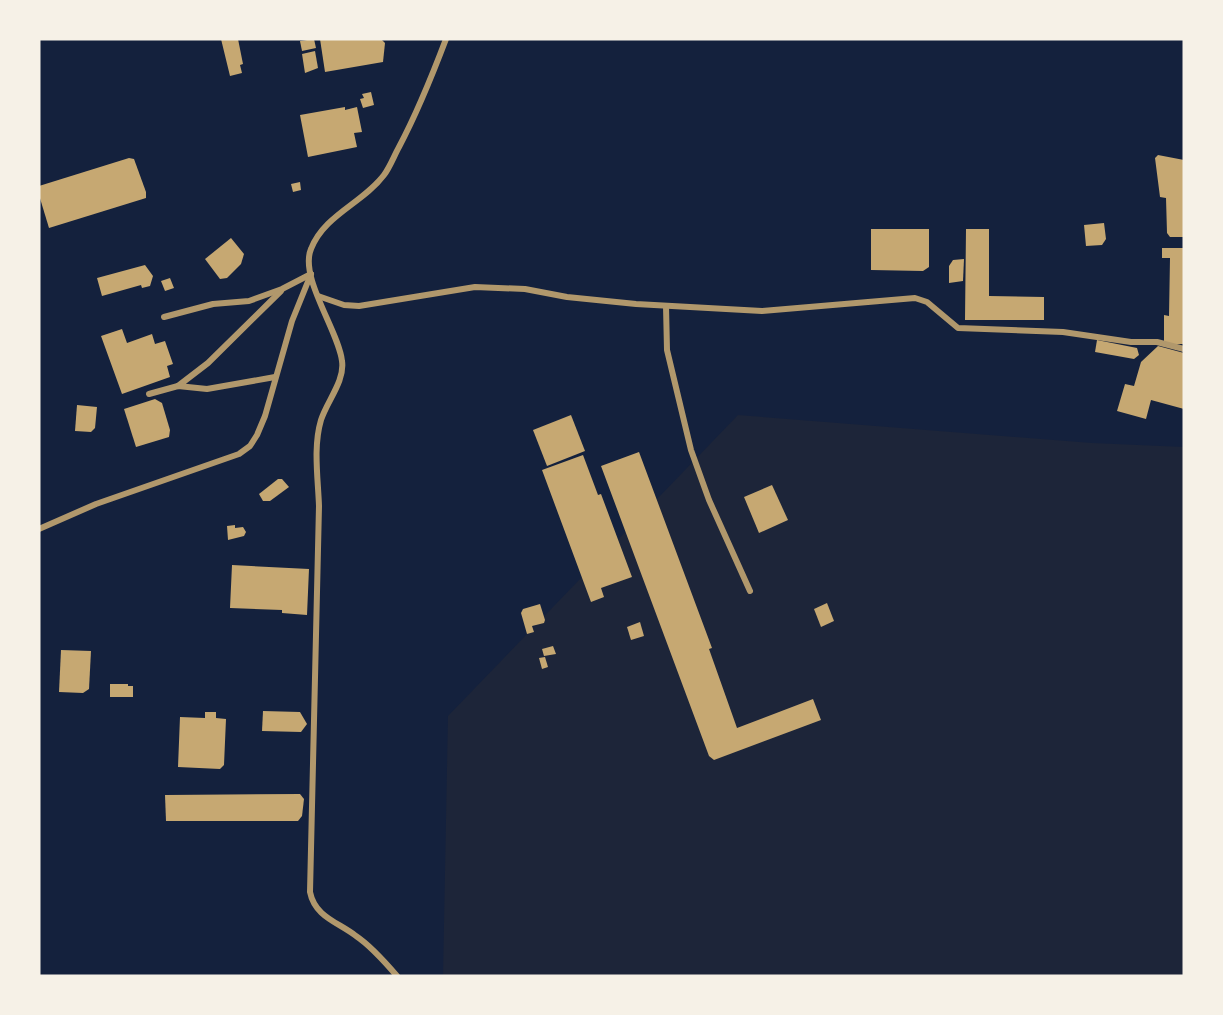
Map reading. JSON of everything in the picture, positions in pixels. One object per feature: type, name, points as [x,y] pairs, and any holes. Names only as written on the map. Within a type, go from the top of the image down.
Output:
[{"type":"street","points":[[397,976],[357,936],[322,914],[312,903],[310,892],[319,516],[317,456],[321,421],[340,377],[343,362],[338,343],[321,308],[308,256],[311,247],[330,222],[384,175],[407,131],[446,39]]},
{"type":"street","points":[[165,317],[213,303],[249,301],[282,290],[311,274]]},
{"type":"street","points":[[39,529],[96,504],[238,454],[250,446],[264,416],[292,321],[311,274]]},
{"type":"street","points":[[318,296],[344,305],[359,306],[475,287],[525,289],[567,297],[666,306],[762,311],[915,298],[927,302],[958,328],[1063,332],[1131,342],[1157,342],[1184,348]]},
{"type":"street","points":[[178,386],[208,363],[282,290]]},
{"type":"street","points":[[666,306],[667,350],[691,450],[709,500],[750,591]]},
{"type":"street","points":[[149,394],[178,386],[207,389],[275,377]]},
{"type":"shaded area","points":[[738,415],[1092,443],[1184,447],[1184,976],[443,976],[448,716]]},
{"type":"building","points":[[221,39],[238,39],[243,64],[240,65],[242,73],[230,76]]},
{"type":"building","points":[[314,39],[316,48],[302,51],[300,41]]},
{"type":"building","points":[[320,39],[381,39],[385,43],[383,62],[325,72]]},
{"type":"building","points":[[315,51],[318,68],[305,73],[302,54]]},
{"type":"building","points":[[371,92],[374,105],[363,108],[360,99],[364,98],[362,94]]},
{"type":"building","points":[[345,107],[345,110],[357,107],[362,132],[354,133],[357,147],[308,157],[300,115]]},
{"type":"building","points":[[1158,155],[1184,160],[1184,237],[1170,237],[1167,233],[1166,198],[1160,197],[1155,158]]},
{"type":"building","points":[[129,158],[134,159],[146,198],[49,228],[39,195],[39,186]]},
{"type":"building","points":[[300,182],[301,190],[293,192],[291,184]]},
{"type":"building","points":[[1104,223],[1106,239],[1102,245],[1086,246],[1084,225]]},
{"type":"building","points":[[871,229],[929,229],[929,267],[923,271],[871,270]]},
{"type":"building","points":[[966,229],[989,229],[989,296],[1044,297],[1044,320],[965,320]]},
{"type":"building","points":[[231,238],[244,254],[241,264],[227,278],[220,279],[205,259]]},
{"type":"building","points":[[1162,248],[1184,248],[1184,344],[1164,344],[1164,315],[1169,316],[1170,258],[1162,258]]},
{"type":"building","points":[[964,259],[963,281],[949,283],[949,266],[953,260]]},
{"type":"building","points":[[145,265],[153,276],[150,286],[142,288],[141,285],[102,296],[97,278]]},
{"type":"building","points":[[170,278],[174,288],[165,291],[161,281]]},
{"type":"building","points":[[122,329],[127,343],[152,334],[155,344],[165,341],[173,364],[167,366],[170,377],[122,394],[101,336]]},
{"type":"building","points":[[1097,340],[1137,348],[1139,355],[1134,359],[1095,352]]},
{"type":"building","points":[[1158,346],[1184,353],[1184,409],[1151,400],[1146,419],[1117,411],[1125,384],[1134,386],[1141,362]]},
{"type":"building","points":[[155,399],[162,403],[170,430],[169,437],[136,447],[124,409]]},
{"type":"building","points":[[77,405],[97,407],[95,428],[91,432],[75,431]]},
{"type":"building","points":[[571,415],[585,451],[547,466],[533,430]]},
{"type":"building","points":[[639,452],[712,648],[709,649],[737,728],[813,699],[821,720],[714,760],[709,756],[601,466]]},
{"type":"building","points":[[583,455],[598,495],[601,494],[632,577],[601,588],[604,597],[591,602],[542,470]]},
{"type":"building","points":[[278,479],[282,479],[289,487],[270,501],[263,501],[259,494]]},
{"type":"building","points":[[772,485],[788,520],[759,533],[744,497]]},
{"type":"building","points":[[235,525],[235,528],[243,527],[246,532],[244,536],[228,540],[227,526]]},
{"type":"building","points":[[232,565],[309,569],[307,615],[282,613],[282,610],[230,608]]},
{"type":"building","points":[[827,603],[834,621],[821,627],[814,609]]},
{"type":"building","points":[[540,604],[544,623],[532,626],[534,632],[527,634],[521,613],[523,609]]},
{"type":"building","points":[[640,622],[644,636],[631,640],[627,627]]},
{"type":"building","points":[[553,646],[556,654],[544,656],[542,649]]},
{"type":"building","points":[[61,650],[91,651],[89,689],[83,693],[59,692]]},
{"type":"building","points":[[545,657],[548,667],[542,669],[539,658]]},
{"type":"building","points":[[110,684],[133,686],[133,697],[110,697]]},
{"type":"building","points":[[263,711],[300,712],[307,724],[301,732],[262,731]]},
{"type":"building","points":[[205,712],[216,712],[216,718],[226,719],[224,765],[220,769],[178,767],[180,717],[205,718]]},
{"type":"building","points":[[300,794],[304,799],[302,816],[298,821],[166,821],[165,795]]}]
